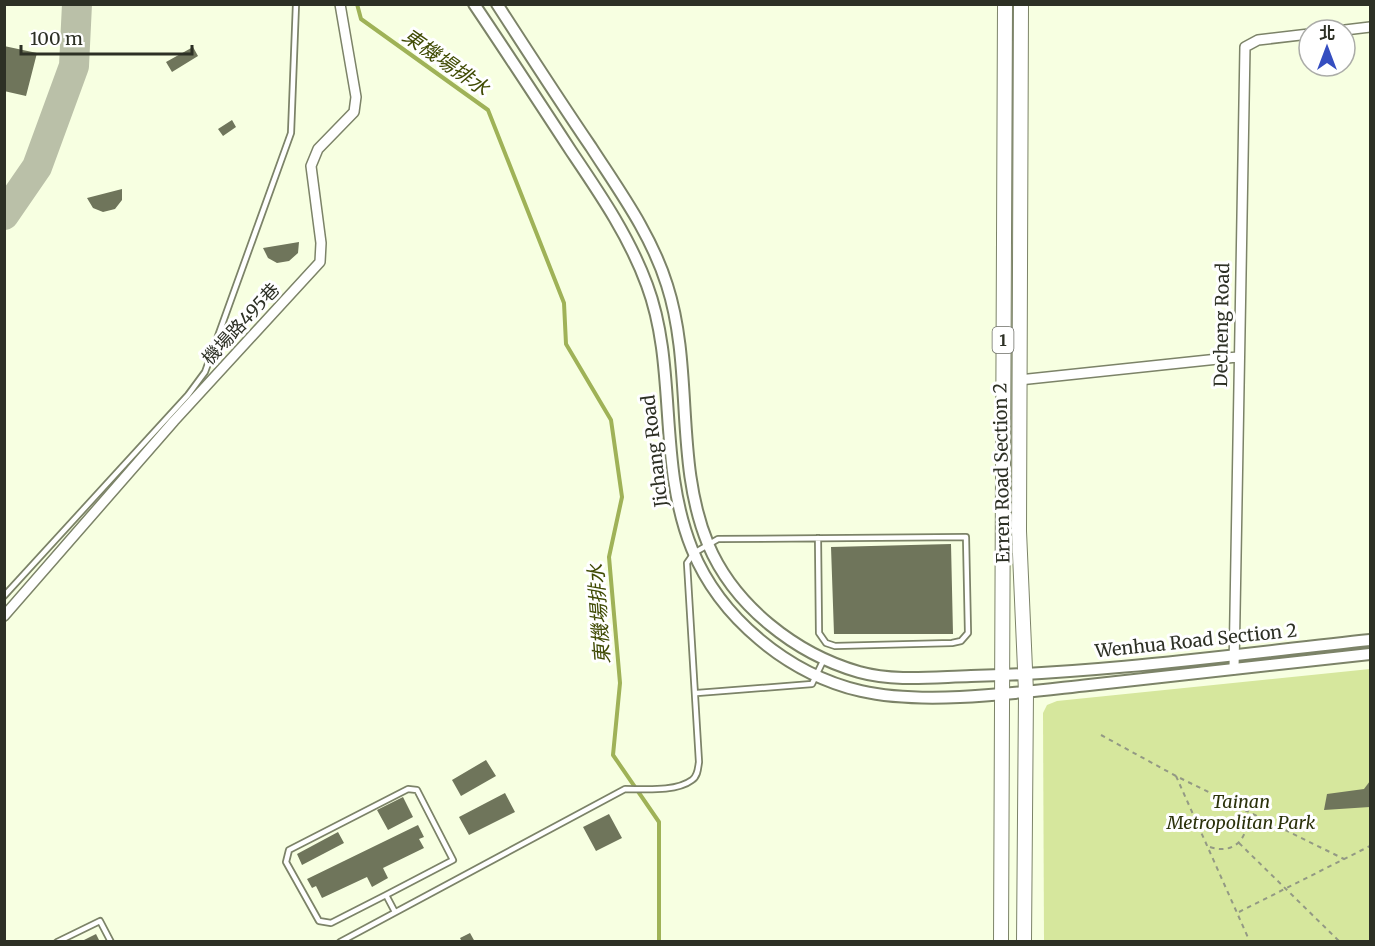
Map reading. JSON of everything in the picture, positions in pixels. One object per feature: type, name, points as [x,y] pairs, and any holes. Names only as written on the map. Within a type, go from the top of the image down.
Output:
[{"type":"main road","name":"Erren Road Section 2","points":[[1001,942],[1005,4]]},
{"type":"main road","name":"Erren Road Section 2","points":[[1021,4],[1019,531],[1026,692],[1024,942]]},
{"type":"street","name":"機場路495巷","points":[[4,616],[174,421],[320,262],[321,243],[311,166],[318,149],[354,112],[356,97],[340,4]]},
{"type":"street","name":"Jichang Road","points":[[474,4],[627,236],[649,288],[660,338],[672,481],[681,522],[694,553],[726,605],[749,630],[779,655],[817,676],[860,691],[902,697],[1026,692]]},
{"type":"street","name":"Jichang Road","points":[[496,4],[644,228],[668,286],[678,338],[691,480],[709,546],[727,576],[758,613],[795,644],[824,659],[861,672],[899,677],[1025,674]]},
{"type":"street","name":"Decheng Road","points":[[1234,669],[1237,357],[1245,47],[1258,40],[1297,35]]},
{"type":"street","points":[[1019,380],[1237,357]]},
{"type":"street","name":"Wenhua Road Section 2","points":[[1025,674],[1371,640]]},
{"type":"street","name":"Wenhua Road Section 2","points":[[1026,692],[1371,654]]},
{"type":"lane","points":[[4,596],[188,395],[205,372],[291,133],[296,4]]},
{"type":"lane","points":[[340,942],[625,789],[678,786],[693,780],[697,774],[697,693],[687,563],[694,553],[718,539],[819,538],[966,537],[968,633],[961,641],[952,643],[836,646],[826,643],[819,633],[819,538]]},
{"type":"lane","points":[[697,693],[812,684],[824,659]]},
{"type":"lane","points":[[408,789],[417,790],[453,860],[386,895],[331,923],[319,921],[286,862],[289,850],[408,789]]},
{"type":"lane","points":[[386,895],[395,912]]},
{"type":"lane","points":[[57,942],[100,921],[111,942]]},
{"type":"path","points":[[1101,735],[1176,776],[1344,859]]},
{"type":"path","points":[[1176,776],[1250,942]]},
{"type":"path","points":[[1209,846],[1217,849],[1239,843],[1247,834],[1249,825],[1246,810]]},
{"type":"path","points":[[1239,843],[1340,942]]},
{"type":"path","points":[[1238,912],[1371,846]]},
{"type":"green space","name":"Tainan Metropolitan Park","points":[[1370,669],[1370,941],[1044,941],[1043,713],[1047,705],[1057,701]]},
{"type":"building","points":[[4,46],[37,53],[26,96],[4,91]]},
{"type":"building","points":[[193,47],[198,56],[172,72],[166,62]]},
{"type":"building","points":[[232,120],[236,127],[223,136],[218,129]]},
{"type":"building","points":[[122,189],[122,200],[115,209],[103,212],[93,208],[87,198]]},
{"type":"building","points":[[299,242],[298,253],[289,261],[277,263],[268,258],[263,248]]},
{"type":"building","points":[[951,544],[953,634],[834,634],[831,547]]},
{"type":"building","points":[[486,760],[496,776],[461,796],[452,780]]},
{"type":"building","points":[[1370,781],[1370,807],[1324,810],[1327,794],[1364,789]]},
{"type":"building","points":[[505,793],[515,812],[469,835],[459,817]]},
{"type":"building","points":[[403,797],[413,817],[388,830],[377,810]]},
{"type":"building","points":[[609,814],[622,838],[596,851],[583,827]]},
{"type":"building","points":[[418,825],[424,837],[419,839],[424,848],[383,868],[388,878],[372,887],[367,877],[322,898],[316,886],[312,888],[307,879]]},
{"type":"building","points":[[338,832],[344,843],[302,865],[297,854]]},
{"type":"building","points":[[470,933],[475,942],[462,942],[460,938]]},
{"type":"building","points":[[96,934],[100,942],[80,942]]},
{"type":"waterway","name":"東機場排水","points":[[357,4],[361,19],[488,110],[564,303],[566,344],[611,420],[622,497],[609,557],[620,683],[613,755],[659,822],[659,942]]},
{"type":"taxiway","points":[[4,215],[37,167],[74,66],[77,4]]}]
